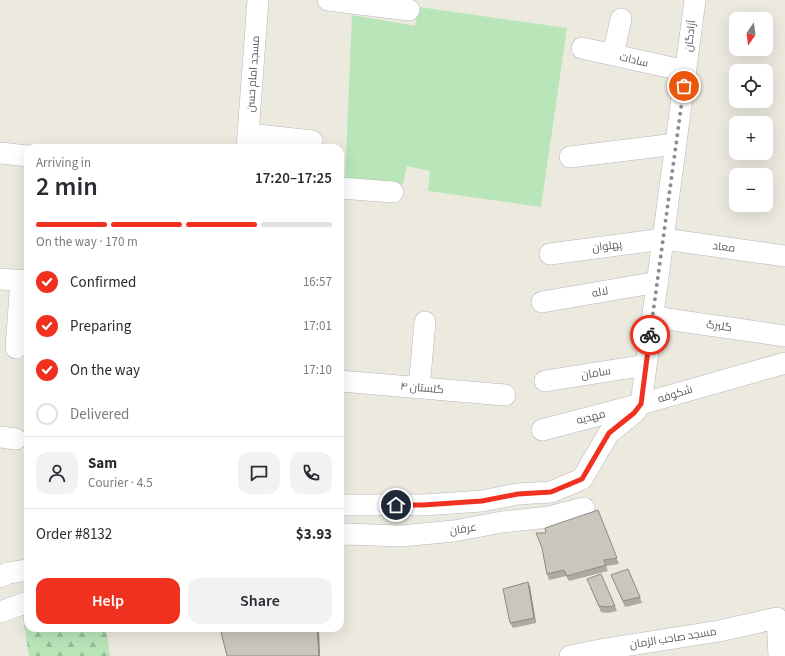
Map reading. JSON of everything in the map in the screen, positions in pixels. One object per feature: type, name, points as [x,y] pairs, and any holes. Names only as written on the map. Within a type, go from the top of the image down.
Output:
[{"type":"street","name":"مسجد امام حسن","points":[[248,141],[258,0]]},
{"type":"street","points":[[328,0],[409,10]]},
{"type":"street","name":"آزادگان","points":[[641,404],[695,0]]},
{"type":"street","points":[[613,55],[621,19]]},
{"type":"street","name":"سادات","points":[[582,48],[686,71]]},
{"type":"street","points":[[248,141],[312,141]]},
{"type":"street","points":[[570,157],[676,144]]},
{"type":"street","points":[[0,153],[24,156]]},
{"type":"street","points":[[344,188],[393,192]]},
{"type":"street","name":"پهلوان","points":[[550,254],[664,238]]},
{"type":"street","name":"معاد","points":[[664,238],[785,256]]},
{"type":"street","points":[[0,279],[24,280]]},
{"type":"street","name":"لاله","points":[[542,302],[658,282]]},
{"type":"street","points":[[15,347],[24,287]]},
{"type":"street","name":"گلبرگ","points":[[653,317],[785,336]]},
{"type":"street","points":[[419,388],[425,322]]},
{"type":"street","name":"شکوفه","points":[[641,404],[785,363]]},
{"type":"street","name":"سامان","points":[[545,381],[646,365]]},
{"type":"street","name":"گلستان ۴","points":[[344,381],[505,395]]},
{"type":"street","points":[[344,505],[423,505],[482,501],[518,494],[551,492],[582,479],[609,433],[634,413],[641,404]]},
{"type":"street","name":"مهدیه","points":[[542,430],[641,404]]},
{"type":"street","name":"عرفان","points":[[344,535],[401,536],[454,531],[502,522],[549,517],[584,508]]},
{"type":"street","points":[[0,577],[8,573],[24,571]]},
{"type":"street","points":[[0,612],[24,603]]},
{"type":"street","name":"مسجد صاحب الزمان","points":[[570,656],[719,631],[777,618],[779,656]]},
{"type":"green space","points":[[419,7],[567,28],[541,207],[428,191],[430,171],[407,166],[403,184],[345,179],[352,15],[415,26]]},
{"type":"green space","points":[[22,611],[24,611],[24,624]]},
{"type":"green space","points":[[25,632],[107,632],[110,656],[29,656]]},
{"type":"building","points":[[598,510],[617,558],[604,560],[606,565],[567,576],[564,570],[547,574],[542,548],[536,533],[546,533],[545,528]]},
{"type":"building","points":[[628,569],[640,597],[623,601],[611,575]]},
{"type":"building","points":[[601,574],[615,606],[599,606],[587,579]]},
{"type":"building","points":[[528,582],[534,618],[510,623],[503,589]]},
{"type":"building","points":[[221,632],[317,632],[319,656],[227,656]]},
{"type":"way so far","points":[[650,335],[684,86]]},
{"type":"route","points":[[396,505],[423,505],[482,501],[518,494],[551,492],[582,479],[609,433],[634,413],[641,404],[650,335]]}]
